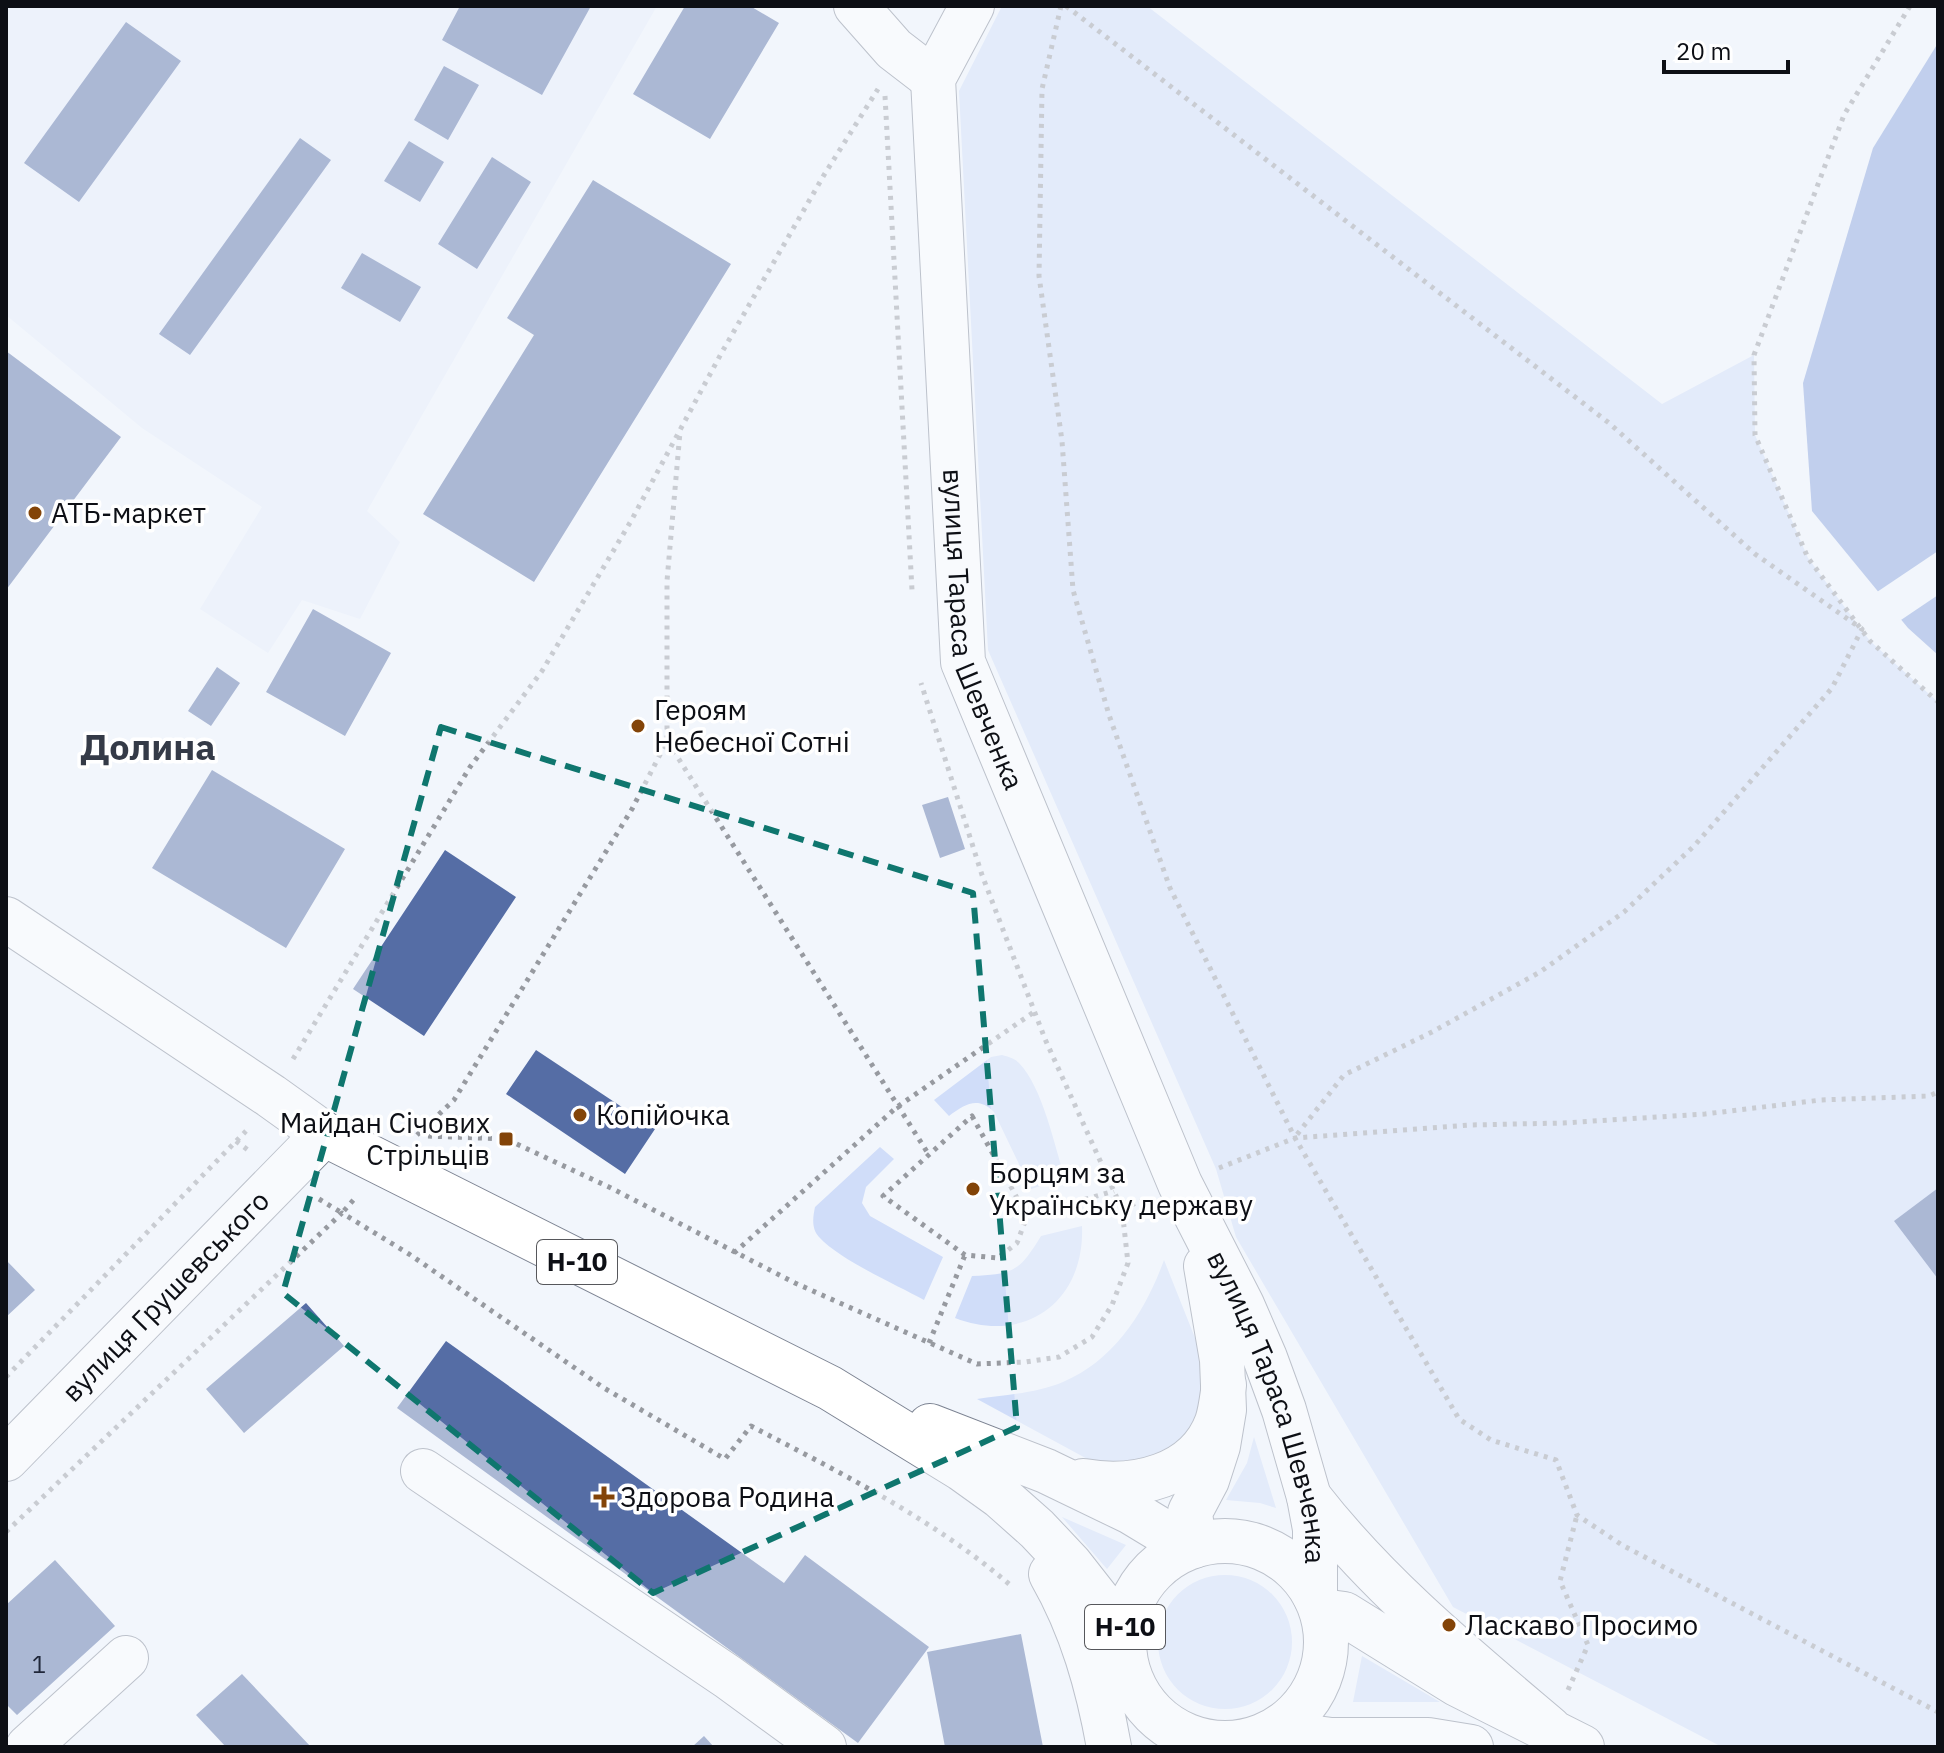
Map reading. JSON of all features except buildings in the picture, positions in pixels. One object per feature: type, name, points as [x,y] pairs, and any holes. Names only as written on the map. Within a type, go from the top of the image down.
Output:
[{"type":"main road","points":[[856,6],[894,49],[933,79],[972,6]]},
{"type":"main road","name":"вулиця Тараса Шевченка","points":[[933,79],[963,662],[1168,1155],[1265,1358],[1284,1410],[1309,1497],[1315,1529],[1319,1604]]},
{"type":"main road","name":"Н-10","points":[[6,919],[268,1093],[324,1134],[830,1388],[962,1469],[1001,1497],[1070,1564],[1099,1601],[1124,1642]]},
{"type":"main road","name":"вулиця Грушевського","points":[[6,1459],[324,1134]]},
{"type":"main road","name":"вулиця Тараса Шевченка","points":[[1186,1549],[1190,1512],[1207,1480],[1218,1446],[1224,1410],[1218,1335],[1199,1224]]},
{"type":"main road","points":[[1046,1471],[1073,1480],[1120,1485],[1139,1483],[1169,1473],[1200,1450],[1212,1434],[1224,1385]]},
{"type":"main road","name":"Н-10","points":[[830,1388],[1046,1471],[1131,1512],[1186,1549],[1165,1560],[1143,1583],[1129,1611],[1124,1642],[1125,1658],[1135,1688],[1143,1702],[1165,1724],[1194,1739],[1225,1744],[1261,1739],[1416,1739],[1454,1746]]},
{"type":"main road","points":[[962,1469],[1001,1503],[1033,1542],[1058,1585],[1090,1663],[1109,1747]]},
{"type":"main road","points":[[423,1471],[728,1677],[824,1747]]},
{"type":"main road","points":[[1309,1497],[1357,1553],[1460,1653],[1566,1724]]},
{"type":"main road","points":[[1186,1549],[1225,1541],[1256,1546],[1285,1560],[1307,1583],[1319,1604],[1327,1642],[1322,1674],[1316,1688],[1298,1714],[1261,1739]]},
{"type":"main road","points":[[1319,1604],[1344,1614],[1457,1684],[1566,1724]]},
{"type":"main road","points":[[28,1747],[126,1658]]},
{"type":"main road","points":[[1134,1747],[1135,1688]]},
{"type":"path","points":[[1566,1724],[1588,1645],[1560,1581],[1577,1515],[1556,1460],[1491,1440],[1459,1419],[1295,1138],[1170,888],[1109,715],[1073,590],[1062,441],[1039,276],[1042,89],[1064,6],[1609,423],[1755,554],[1862,629]]},
{"type":"path","points":[[1910,6],[1844,115],[1754,355],[1755,435],[1808,558],[1870,641],[1938,702]]},
{"type":"path","points":[[6,1377],[249,1127],[470,767],[542,671],[631,521],[824,175],[884,79],[894,49]]},
{"type":"path","points":[[680,430],[667,581],[667,741],[632,809],[454,1100],[416,1136],[506,1139],[611,1188],[795,1283],[977,1364],[1059,1357],[1092,1337],[1112,1305],[1128,1263],[1122,1209],[1141,1201]]},
{"type":"path","points":[[1295,1138],[1344,1075],[1432,1032],[1540,972],[1624,912],[1695,845],[1832,688],[1862,629]]},
{"type":"path","points":[[667,741],[929,1155]]},
{"type":"path","points":[[734,1253],[897,1107],[1034,1012]]},
{"type":"path","points":[[268,1093],[305,1067]]},
{"type":"path","points":[[1216,1169],[1295,1138],[1457,1126],[1705,1114],[1821,1100],[1929,1096],[1938,1092]]},
{"type":"path","points":[[972,1116],[1027,1216],[1017,1243],[998,1258],[965,1255],[883,1196],[972,1116]]},
{"type":"path","points":[[236,1141],[282,1176],[409,1254],[604,1388],[725,1459],[751,1426],[819,1462],[973,1553],[1020,1593]]},
{"type":"path","points":[[6,1532],[342,1213],[383,1166]]},
{"type":"path","points":[[1027,1216],[1114,1191]]},
{"type":"path","points":[[929,1343],[965,1255]]},
{"type":"path","points":[[1577,1515],[1622,1545],[1938,1712]]},
{"type":"highlighted area","points":[[441,727],[973,893],[1017,1427],[653,1593],[283,1293]]},
{"type":"shaded area","points":[[6,6],[657,6],[367,511],[400,542],[360,619],[302,600],[268,653],[200,609],[262,507],[142,428],[6,315]]},
{"type":"shaded area","points":[[1002,6],[1147,6],[1662,404],[1754,355],[1755,435],[1808,558],[1870,641],[1938,702],[1938,1747],[1722,1747],[1453,1607],[1236,1237],[1216,1169],[988,650],[959,91]]},
{"type":"shaded area","points":[[1002,1055],[1019,1063],[1035,1087],[1065,1178],[1031,1189],[994,1112],[977,1103],[949,1116],[934,1100],[991,1057]]},
{"type":"shaded area","points":[[880,1147],[894,1159],[866,1187],[862,1203],[870,1216],[943,1257],[924,1300],[840,1254],[828,1246],[815,1230],[815,1207]]},
{"type":"shaded area","points":[[1082,1226],[1080,1253],[1073,1276],[1062,1295],[1046,1310],[1027,1321],[1005,1326],[981,1325],[955,1318],[972,1276],[1014,1269],[1027,1257],[1041,1236]]},
{"type":"shaded area","points":[[1164,1260],[1203,1358],[1202,1408],[1177,1453],[1104,1468],[977,1399],[1053,1386],[1098,1361],[1138,1315]]},
{"type":"shaded area","points":[[1254,1437],[1276,1508],[1260,1503],[1226,1500],[1247,1463]]},
{"type":"shaded area","points":[[1062,1517],[1126,1545],[1107,1569]]},
{"type":"shaded area","points":[[1225,1575],[1251,1580],[1272,1595],[1287,1616],[1292,1642],[1287,1668],[1272,1689],[1251,1704],[1225,1709],[1199,1704],[1178,1689],[1163,1668],[1158,1642],[1163,1616],[1178,1595],[1199,1580]]},
{"type":"shaded area","points":[[1362,1656],[1440,1702],[1353,1702]]},
{"type":"water","points":[[1938,43],[1938,655],[1908,628],[1812,511],[1803,383],[1873,148]]},
{"type":"pier","points":[[1938,551],[1938,595],[1898,622],[1874,594]]},
{"type":"place","name":"АТБ-маркет","points":[[35,513]]},
{"type":"place","name":"Героям Небесної Сотні","points":[[638,726]]},
{"type":"place","name":"Копійочка","points":[[580,1115]]},
{"type":"place","name":"Майдан Січових Стрільців","points":[[506,1139]]},
{"type":"place","name":"Борцям за Українську державу","points":[[973,1189]]},
{"type":"place","name":"Здорова Родина","points":[[604,1497]]},
{"type":"place","name":"Ласкаво Просимо","points":[[1449,1625]]},
{"type":"district","name":"Долина","points":[[148,747]]}]
